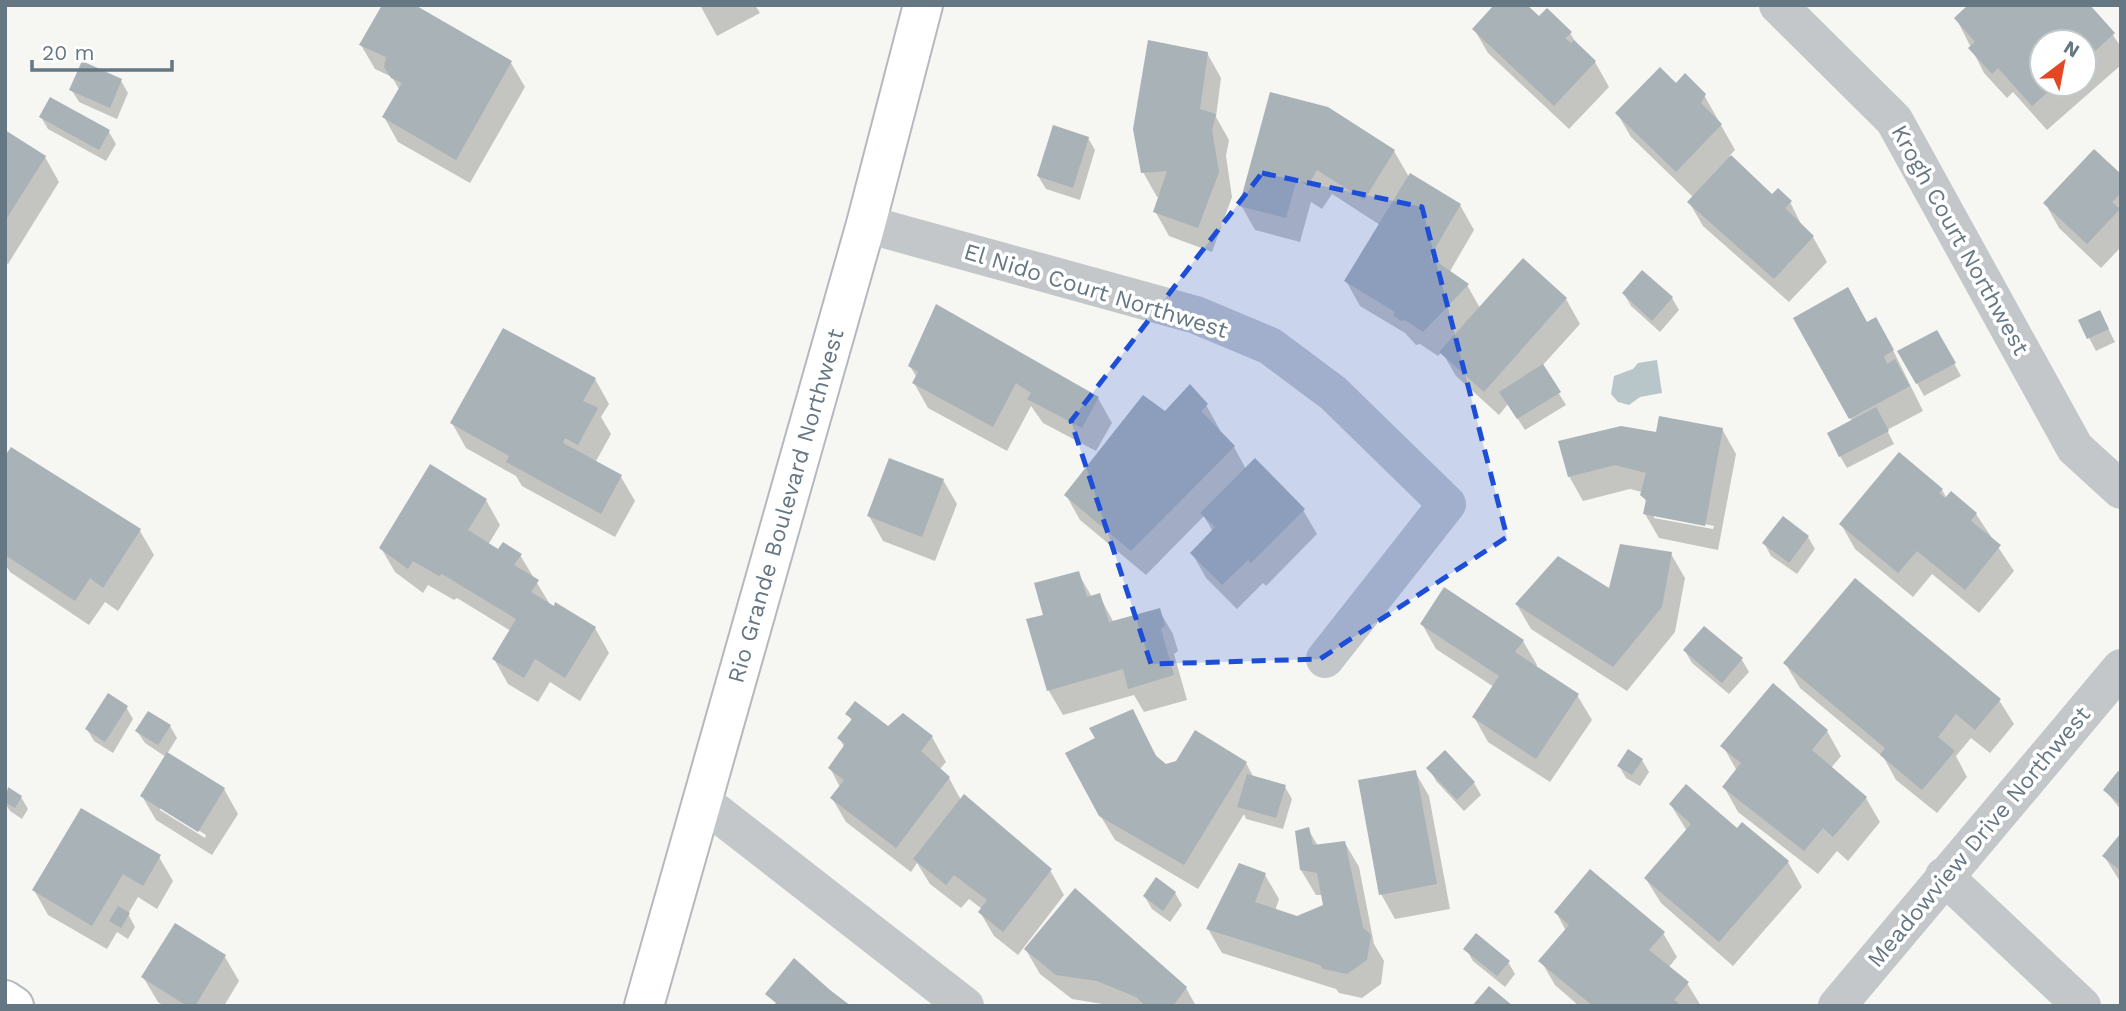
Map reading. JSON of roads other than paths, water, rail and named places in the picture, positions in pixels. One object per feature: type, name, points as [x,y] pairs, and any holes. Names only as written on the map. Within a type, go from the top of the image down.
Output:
[{"type":"main road","name":"Rio Grande Boulevard Northwest","points":[[644,1006],[866,225],[923,5]]},
{"type":"main road","points":[[5,1000],[14,1006]]},
{"type":"street","name":"Krogh Court Northwest","points":[[1778,5],[1894,120],[2075,448],[2121,491]]},
{"type":"street","name":"El Nido Court Northwest","points":[[866,225],[1196,315],[1270,346],[1333,393],[1367,425],[1447,504],[1325,659]]},
{"type":"street","name":"Meadowview Drive Northwest","points":[[1837,1006],[2121,668]]},
{"type":"street","points":[[702,802],[965,1006]]},
{"type":"street","points":[[1944,876],[2082,1006]]}]
